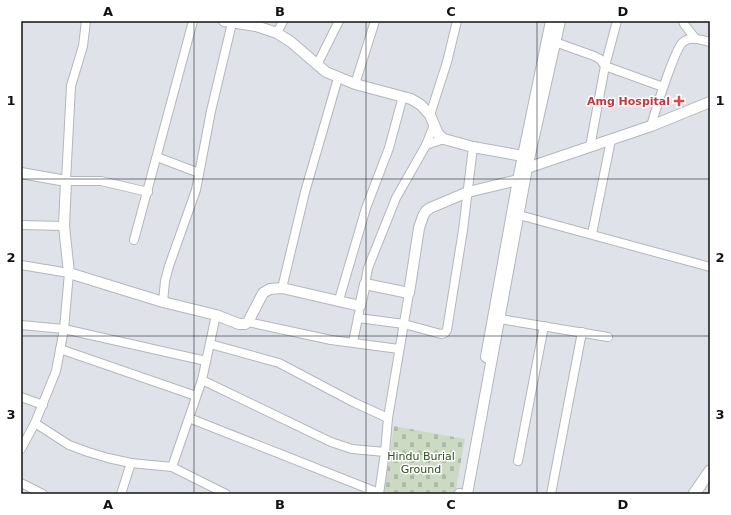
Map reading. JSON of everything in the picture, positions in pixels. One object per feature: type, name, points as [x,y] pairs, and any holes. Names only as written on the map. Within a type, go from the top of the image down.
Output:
[{"type":"main road","points":[[694,494],[710,471]]},
{"type":"street","points":[[21,449],[35,423],[56,371],[64,329],[69,273],[64,226],[72,86],[83,46],[86,21]]},
{"type":"street","points":[[134,240],[193,21]]},
{"type":"street","points":[[277,32],[283,21]]},
{"type":"street","points":[[317,66],[339,21]]},
{"type":"street","points":[[355,84],[375,21]]},
{"type":"street","points":[[430,115],[447,62],[457,21]]},
{"type":"street","points":[[462,494],[518,180],[551,21]]},
{"type":"street","points":[[462,494],[500,319],[527,168],[560,21]]},
{"type":"street","points":[[590,146],[605,66],[617,21]]},
{"type":"street","points":[[683,21],[695,38]]},
{"type":"street","points":[[163,302],[165,281],[169,266],[196,190],[228,22],[257,23],[277,32],[291,42],[317,66],[338,78],[411,99],[421,105],[430,115],[438,134],[444,139],[473,147],[523,156]]},
{"type":"street","points":[[650,126],[663,87],[681,44],[684,41],[695,38],[710,42]]},
{"type":"street","points":[[555,42],[594,56],[600,59],[605,66],[663,87]]},
{"type":"street","points":[[282,288],[305,192],[338,78]]},
{"type":"street","points":[[338,300],[366,208],[389,148],[403,96]]},
{"type":"street","points":[[189,418],[379,493],[388,418],[419,228],[423,216],[430,208],[468,192],[518,180],[527,168],[650,126],[710,102]]},
{"type":"street","points":[[353,342],[368,268],[396,198],[426,145],[434,125]]},
{"type":"street","points":[[426,145],[444,139]]},
{"type":"street","points":[[592,234],[611,140]]},
{"type":"street","points":[[358,318],[404,324],[441,334],[448,330],[473,147]]},
{"type":"street","points":[[157,157],[199,173]]},
{"type":"street","points":[[21,173],[66,181],[101,182],[148,192]]},
{"type":"street","points":[[519,215],[710,266]]},
{"type":"street","points":[[21,225],[64,226]]},
{"type":"street","points":[[21,265],[69,273],[163,302],[216,315],[239,324],[245,324],[248,322],[331,340],[399,349]]},
{"type":"street","points":[[365,284],[409,292]]},
{"type":"street","points":[[248,322],[263,293],[270,289],[282,288],[360,306]]},
{"type":"street","points":[[172,467],[202,380],[216,315]]},
{"type":"street","points":[[500,319],[608,337]]},
{"type":"street","points":[[21,325],[64,329],[206,362]]},
{"type":"street","points":[[518,461],[544,326]]},
{"type":"street","points":[[552,494],[582,332]]},
{"type":"street","points":[[210,344],[279,363],[355,403],[388,418]]},
{"type":"street","points":[[60,350],[196,396]]},
{"type":"street","points":[[202,380],[332,442],[352,449],[385,452]]},
{"type":"street","points":[[21,397],[43,405]]},
{"type":"street","points":[[35,423],[69,445],[108,458],[131,463],[172,467],[226,494]]},
{"type":"street","points":[[121,494],[131,463]]},
{"type":"street","points":[[21,484],[43,494]]},
{"type":"green space","name":"Hindu Burial Ground","points":[[394,426],[465,439],[455,494],[382,494],[385,484]]},
{"type":"place","name":"Amg Hospital","points":[[679,101]]}]
